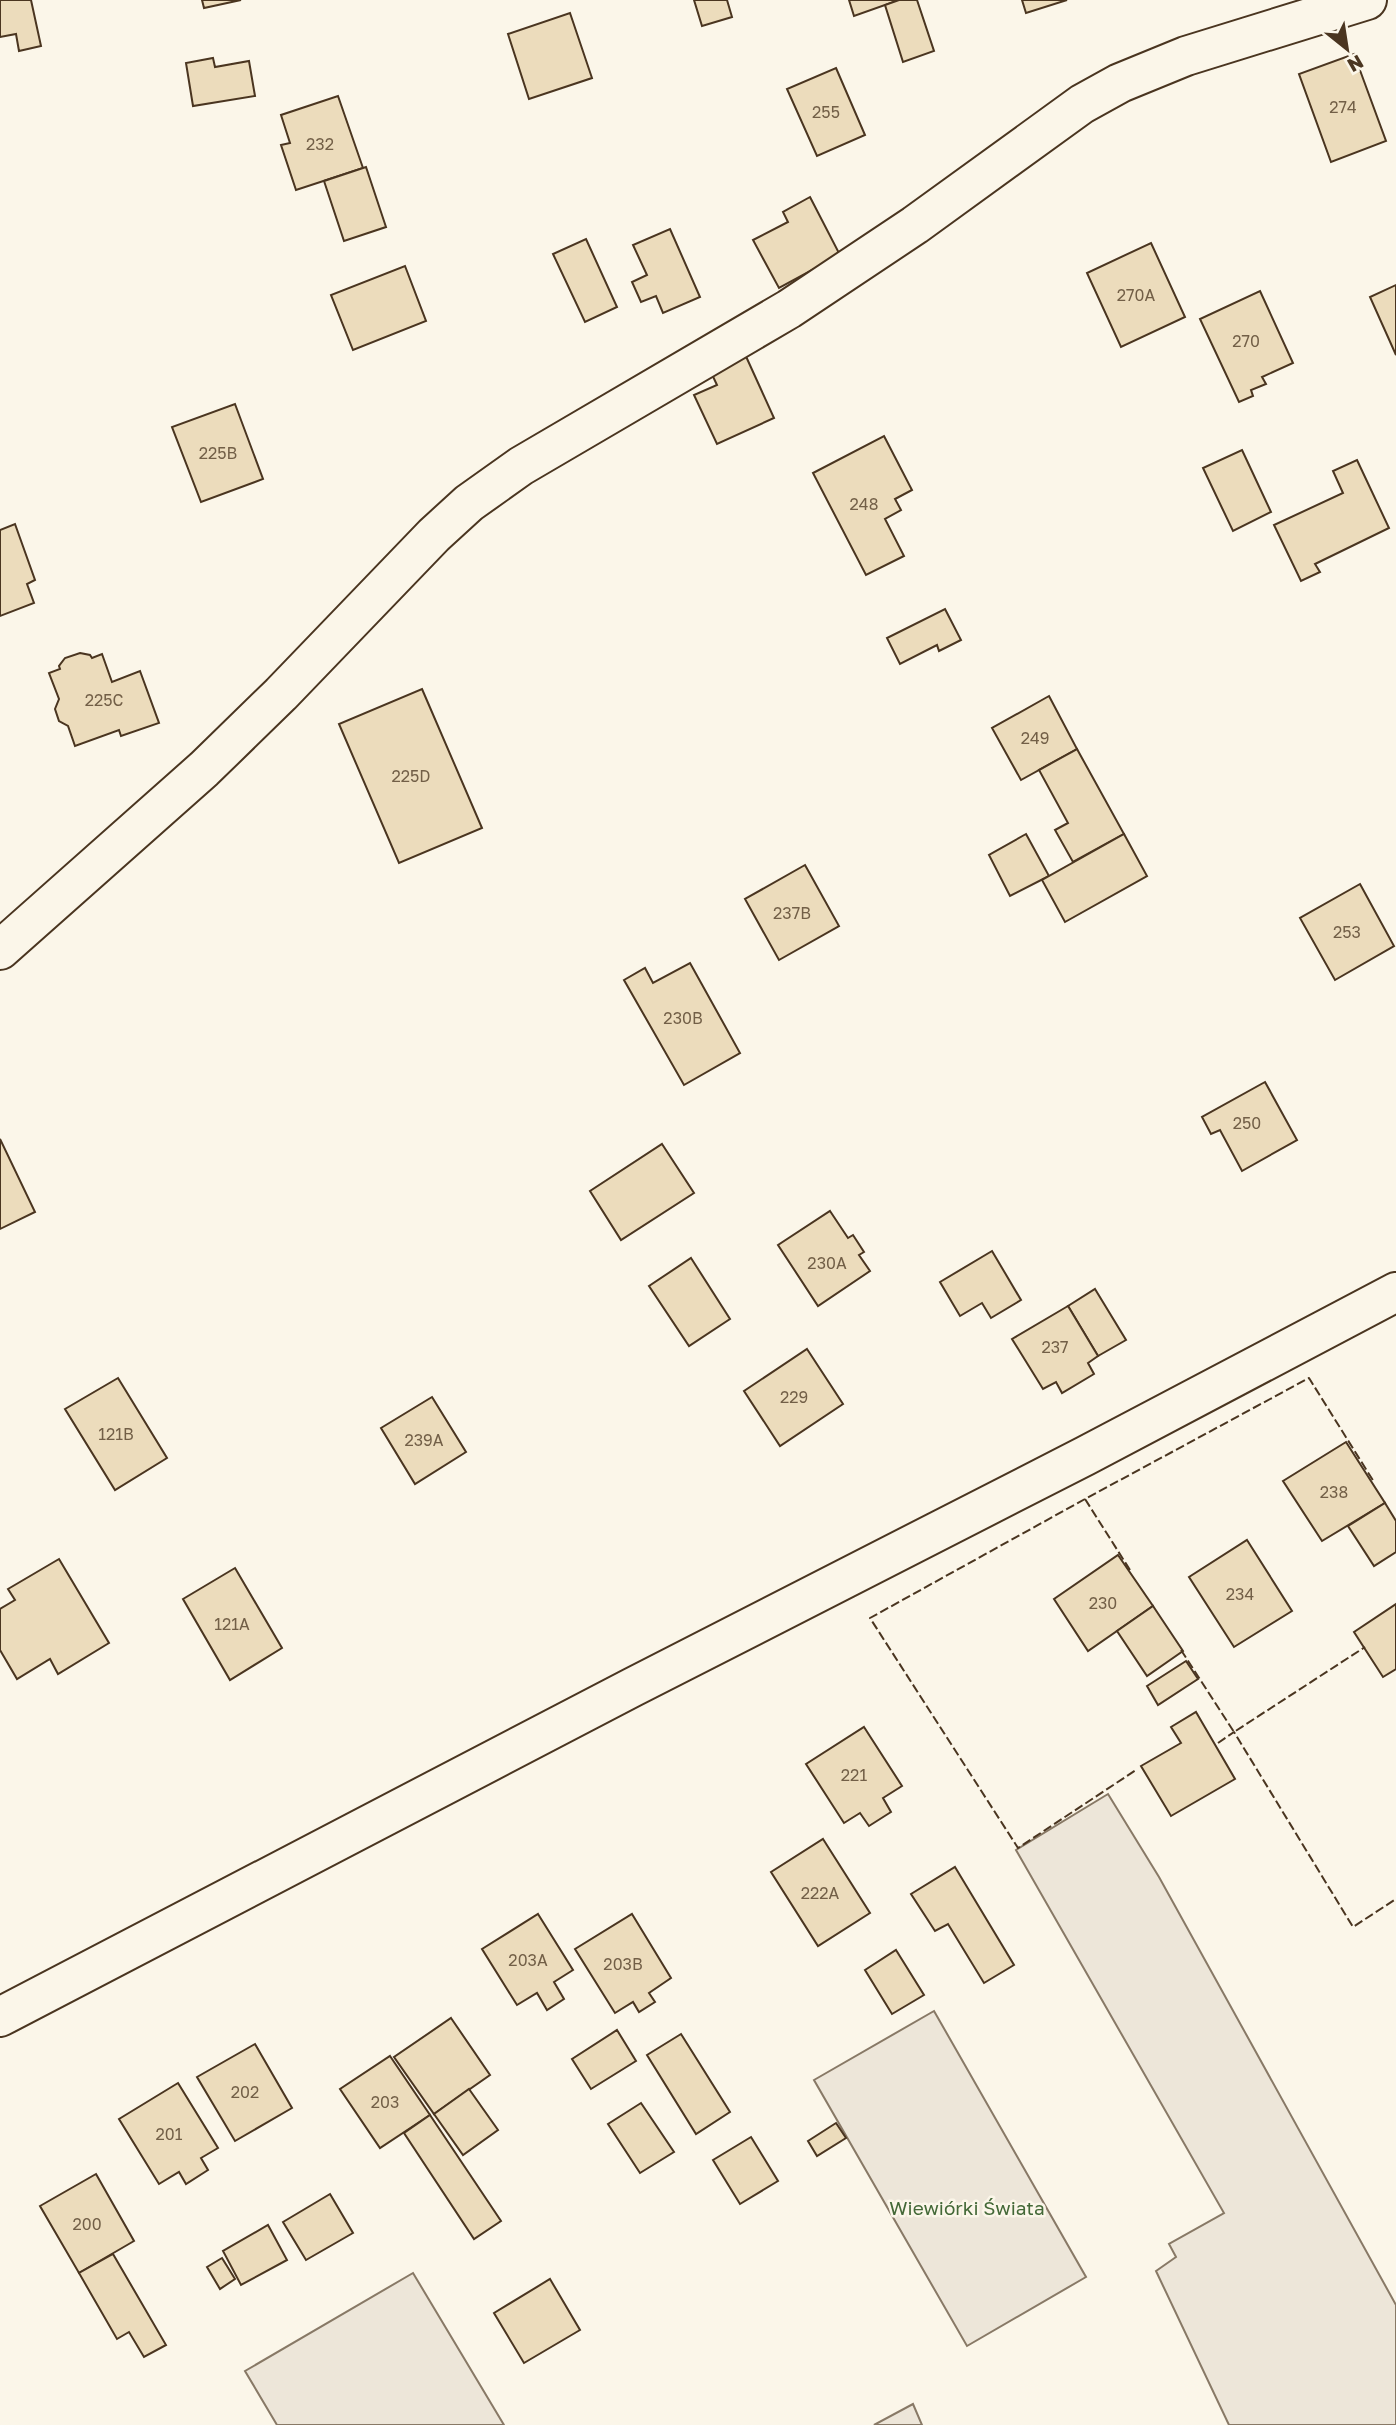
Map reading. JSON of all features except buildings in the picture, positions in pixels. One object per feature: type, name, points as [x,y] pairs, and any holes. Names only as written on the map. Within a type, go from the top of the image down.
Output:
[{"type":"street","points":[[0,950],[204,769],[281,694],[433,535],[468,503],[521,466],[789,309],[915,225],[1082,104],[1120,83],[1186,56],[1367,0]]},
{"type":"street","points":[[0,2017],[1061,1469],[1396,1292]]},
{"type":"green space","points":[[1108,1794],[1159,1877],[1396,2305],[1396,2425],[1229,2425],[1156,2271],[1176,2257],[1169,2244],[1224,2213],[1016,1850]]},
{"type":"green space","name":"Wiewiórki Świata","points":[[934,2011],[1086,2277],[967,2346],[814,2080]]},
{"type":"green space","points":[[413,2273],[504,2425],[277,2425],[245,2371]]},
{"type":"green space","points":[[913,2404],[922,2425],[874,2425]]},
{"type":"fence","points":[[1130,1570],[1085,1499],[1309,1378],[1374,1482]]},
{"type":"fence","points":[[1085,1499],[870,1618],[1018,1848],[1136,1770]]},
{"type":"fence","points":[[1181,1650],[1234,1732],[1365,1647]]},
{"type":"fence","points":[[1218,1743],[1234,1732],[1353,1927],[1396,1899]]}]
